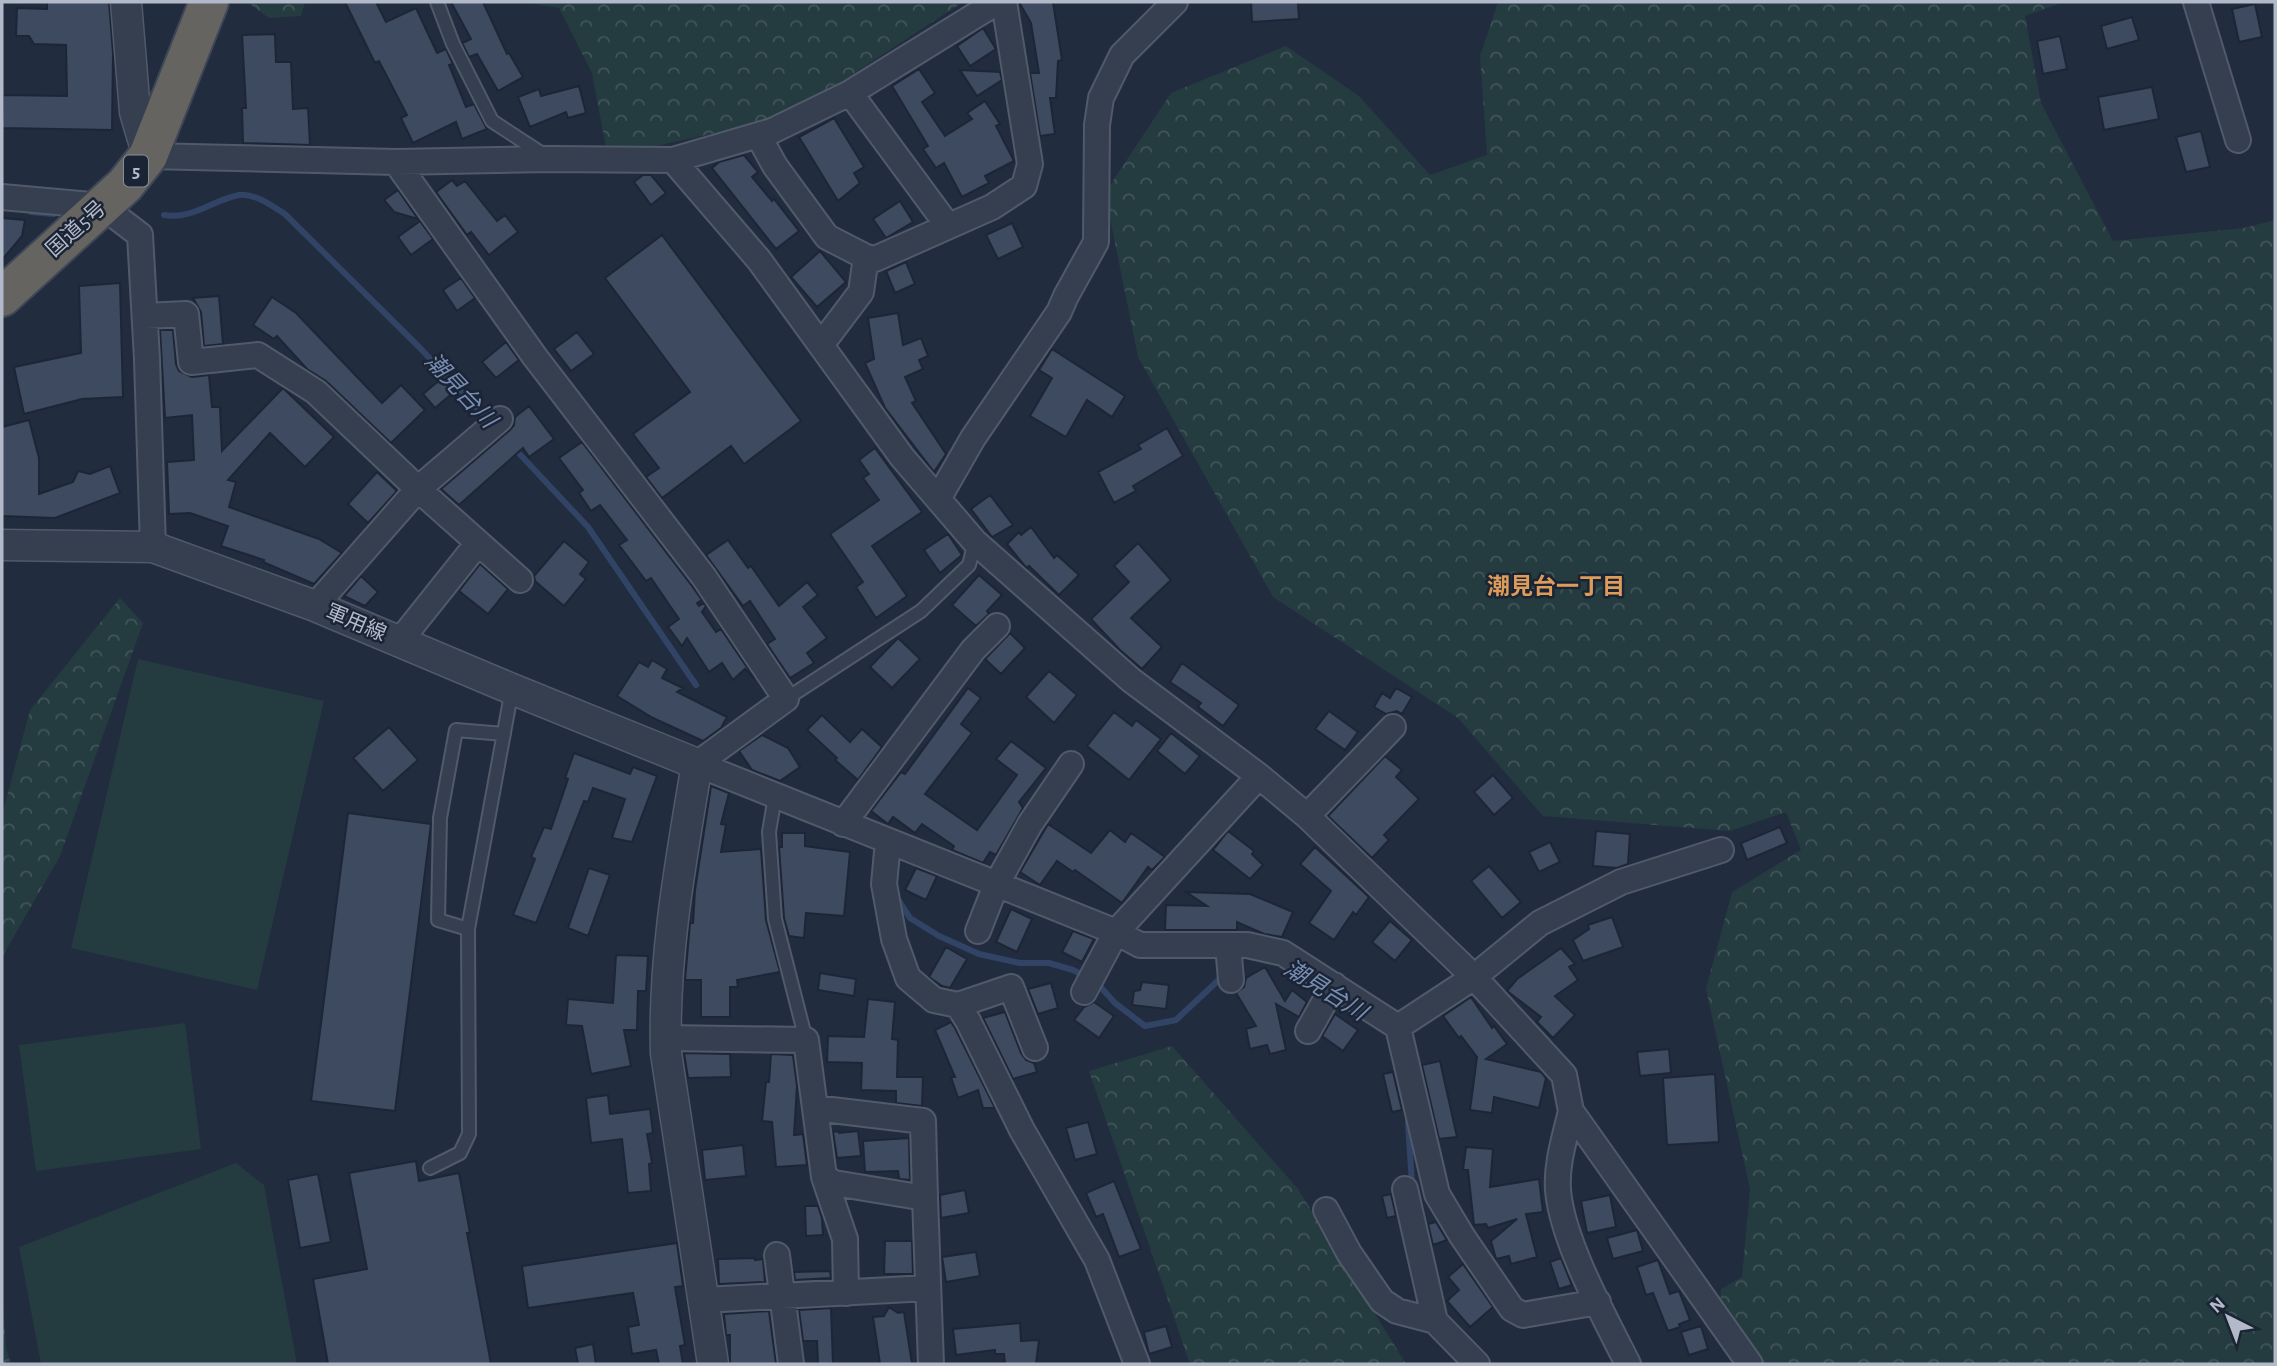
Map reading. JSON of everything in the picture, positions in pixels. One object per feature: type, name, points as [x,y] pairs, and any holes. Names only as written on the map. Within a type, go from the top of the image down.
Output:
[{"type":"highway","name":"国道5号","points":[[2,297],[125,185],[148,156],[209,2]]},
{"type":"street","points":[[126,2],[135,112],[148,156],[396,162],[673,160],[772,131],[850,93],[997,2]]},
{"type":"street","points":[[758,135],[775,166],[827,237],[866,257],[875,259],[992,207],[1024,186],[1030,164],[1004,2]]},
{"type":"street","points":[[937,499],[973,438],[1059,312],[1096,242],[1097,125],[1101,98],[1122,55],[1175,2]]},
{"type":"street","points":[[2196,2],[2238,140]]},
{"type":"street","points":[[850,93],[948,226]]},
{"type":"street","points":[[673,160],[760,260],[902,457],[975,542],[1131,680],[1259,776],[1307,816],[1474,977],[1564,1075],[1571,1111],[1750,1364]]},
{"type":"street","points":[[396,162],[535,357],[704,578],[786,699],[697,764],[669,951],[665,1038],[713,1364]]},
{"type":"street","points":[[2,197],[102,206],[140,235],[153,547]]},
{"type":"street","points":[[821,345],[861,292],[866,257]]},
{"type":"street","points":[[145,316],[187,314],[191,362],[258,355],[316,392],[418,489],[520,580]]},
{"type":"street","points":[[315,606],[418,489],[494,425]]},
{"type":"street","points":[[399,642],[478,542]]},
{"type":"street","name":"軍用線","points":[[2,545],[153,547],[315,606],[512,690],[697,764]]},
{"type":"street","points":[[843,824],[973,650],[997,626]]},
{"type":"street","points":[[1307,816],[1393,727]]},
{"type":"street","points":[[697,764],[1116,932],[1140,945],[1242,960],[1283,953],[1331,991],[1398,1027]]},
{"type":"street","points":[[978,931],[996,885],[1030,824],[1070,764]]},
{"type":"street","points":[[1088,983],[1116,932],[1259,776]]},
{"type":"street","points":[[888,841],[884,884],[894,939],[908,978],[934,1000],[958,1005],[1012,987],[1035,1048]]},
{"type":"street","points":[[1398,1027],[1474,977],[1540,923],[1620,882],[1721,850]]},
{"type":"street","points":[[1308,1031],[1331,991]]},
{"type":"street","points":[[958,1005],[1022,1130],[1097,1260],[1137,1364]]},
{"type":"street","points":[[1398,1027],[1421,1208],[1442,1315],[1477,1364]]},
{"type":"street","points":[[665,1038],[806,1040],[824,1177],[845,1238],[846,1293]]},
{"type":"street","points":[[815,1108],[923,1121],[931,1364]]},
{"type":"street","points":[[1571,1111],[1560,1156],[1558,1191],[1567,1231],[1628,1364]]},
{"type":"street","points":[[824,1177],[834,1183],[925,1198]]},
{"type":"street","points":[[1405,1189],[1421,1208],[1462,1236],[1512,1309],[1523,1315],[1598,1302]]},
{"type":"street","points":[[1326,1209],[1349,1253],[1382,1301],[1397,1311],[1442,1315]]},
{"type":"street","points":[[776,1255],[791,1364]]},
{"type":"street","points":[[704,1300],[928,1288]]},
{"type":"lane","points":[[437,2],[453,44],[492,121],[550,159]]},
{"type":"lane","points":[[786,699],[921,611],[969,565],[975,542]]},
{"type":"lane","points":[[430,1168],[460,1153],[469,1134],[468,929],[512,690]]},
{"type":"lane","points":[[468,929],[438,920],[440,818],[456,730],[504,734]]},
{"type":"lane","points":[[775,796],[769,832],[775,919],[806,1040]]},
{"type":"green space","points":[[247,2],[305,2],[301,16],[269,18]]},
{"type":"green space","points":[[524,2],[963,2],[795,112],[656,146],[606,148],[592,73],[559,8]]},
{"type":"green space","points":[[1498,2],[2064,2],[2025,16],[2041,103],[2113,241],[2244,228],[2275,220],[2275,1364],[1751,1364],[1719,1323],[1721,1289],[1742,1277],[1750,1189],[1706,989],[1732,892],[1801,850],[1786,812],[1730,831],[1543,816],[1458,718],[1273,597],[1138,357],[1105,193],[1171,93],[1286,46],[1359,96],[1430,175],[1487,155],[1480,56]]},
{"type":"green space","points":[[120,598],[143,623],[60,856],[2,957],[2,815],[30,710]]},
{"type":"green space","points":[[138,659],[324,701],[257,990],[71,948]]},
{"type":"green space","points":[[185,1023],[201,1149],[36,1171],[19,1045]]},
{"type":"green space","points":[[1172,1046],[1298,1189],[1406,1364],[1190,1364],[1089,1071]]},
{"type":"green space","points":[[236,1163],[264,1185],[297,1364],[41,1364],[19,1247]]},
{"type":"green space","points":[[2,1291],[6,1348],[11,1364],[2,1364]]},
{"type":"building","points":[[47,2],[109,2],[113,53],[112,130],[2,128],[3,95],[67,96],[66,45],[34,44],[29,36],[16,36],[17,8],[47,9]]},
{"type":"building","points":[[345,2],[376,2],[386,22],[416,8],[437,53],[446,49],[453,64],[449,65],[466,107],[474,104],[487,129],[462,139],[456,122],[413,143],[401,118],[407,115],[379,61],[375,63]]},
{"type":"building","points":[[451,2],[483,2],[507,54],[509,53],[523,77],[498,91],[477,54],[469,57],[462,43],[471,39]]},
{"type":"building","points":[[1019,2],[1053,2],[1062,60],[1058,61],[1056,98],[1050,98],[1055,134],[1040,136],[1030,73],[1039,73],[1031,23]]},
{"type":"building","points":[[1251,2],[1298,2],[1299,19],[1252,22]]},
{"type":"building","points":[[2255,4],[2262,37],[2239,42],[2232,9]]},
{"type":"building","points":[[2132,17],[2139,40],[2107,49],[2101,26]]},
{"type":"building","points":[[983,28],[996,49],[970,66],[957,46]]},
{"type":"building","points":[[275,34],[276,62],[291,62],[293,109],[308,108],[310,145],[243,143],[242,108],[246,108],[242,35]]},
{"type":"building","points":[[2060,36],[2067,69],[2043,74],[2037,41]]},
{"type":"building","points":[[919,69],[935,93],[922,102],[945,136],[972,119],[967,113],[985,101],[1000,124],[996,126],[1014,161],[985,176],[989,183],[962,197],[944,163],[936,168],[923,149],[928,146],[892,86]]},
{"type":"building","points":[[960,70],[1000,72],[1002,80],[977,96]]},
{"type":"building","points":[[579,86],[586,113],[568,118],[566,112],[530,127],[518,97],[539,89],[541,96]]},
{"type":"building","points":[[2152,87],[2159,119],[2104,130],[2098,97]]},
{"type":"building","points":[[834,118],[864,167],[854,173],[860,183],[838,201],[799,137]]},
{"type":"building","points":[[2201,131],[2210,167],[2186,172],[2176,137]]},
{"type":"building","points":[[744,155],[758,172],[752,177],[772,201],[774,199],[799,231],[776,249],[712,168],[719,162]]},
{"type":"building","points":[[643,175],[651,175],[666,193],[651,205],[634,182]]},
{"type":"building","points":[[452,180],[457,186],[465,181],[497,221],[505,215],[518,232],[489,255],[471,232],[467,235],[436,192]]},
{"type":"building","points":[[398,190],[418,219],[394,212],[384,200]]},
{"type":"building","points":[[900,201],[913,222],[886,238],[873,219]]},
{"type":"building","points":[[2,218],[25,220],[22,236],[2,260]]},
{"type":"building","points":[[420,221],[433,239],[411,255],[398,237]]},
{"type":"building","points":[[1012,223],[1023,247],[998,259],[986,235]]},
{"type":"building","points":[[662,235],[801,421],[744,464],[731,446],[662,498],[646,477],[659,468],[633,434],[690,392],[605,278]]},
{"type":"building","points":[[820,251],[846,282],[817,307],[791,277]]},
{"type":"building","points":[[906,262],[915,284],[895,293],[886,271]]},
{"type":"building","points":[[461,278],[475,298],[457,311],[443,290]]},
{"type":"building","points":[[120,283],[123,397],[82,399],[24,414],[14,367],[81,353],[79,286]]},
{"type":"building","points":[[219,296],[223,344],[204,346],[201,312],[193,298]]},
{"type":"building","points":[[272,297],[296,313],[382,403],[401,385],[425,410],[391,443],[326,381],[307,369],[277,336],[274,339],[253,325]]},
{"type":"building","points":[[898,313],[903,345],[921,338],[928,356],[919,360],[923,369],[905,377],[916,401],[912,403],[946,454],[934,472],[885,408],[865,363],[874,359],[868,318]]},
{"type":"building","points":[[160,330],[173,330],[179,371],[192,377],[209,375],[212,407],[220,407],[222,451],[283,388],[334,437],[305,467],[270,433],[228,480],[236,482],[229,507],[319,539],[342,553],[314,584],[263,562],[264,560],[221,546],[228,526],[190,513],[169,514],[167,462],[194,460],[192,415],[165,418]]},
{"type":"building","points":[[577,332],[594,354],[571,371],[554,349]]},
{"type":"building","points":[[506,342],[519,360],[496,378],[482,362]]},
{"type":"building","points":[[1052,349],[1125,396],[1112,417],[1087,400],[1066,437],[1030,416],[1052,378],[1039,370]]},
{"type":"building","points":[[442,378],[454,392],[435,408],[423,394]]},
{"type":"building","points":[[529,406],[554,439],[529,457],[523,448],[459,505],[441,489],[510,430],[515,417]]},
{"type":"building","points":[[29,420],[39,458],[39,494],[73,482],[78,471],[90,474],[110,466],[120,493],[55,518],[2,516],[2,427]]},
{"type":"building","points":[[1167,428],[1183,456],[1133,486],[1136,491],[1114,503],[1098,472],[1141,449],[1138,445]]},
{"type":"building","points":[[582,442],[692,586],[702,600],[697,603],[699,606],[704,603],[706,606],[702,612],[716,632],[721,629],[755,679],[745,669],[733,680],[722,663],[709,672],[687,638],[682,646],[668,627],[679,619],[651,578],[646,581],[619,545],[627,540],[600,505],[591,511],[579,493],[583,490],[559,458]]},
{"type":"building","points":[[875,448],[922,512],[872,546],[907,596],[876,618],[856,587],[863,582],[830,534],[879,500],[863,478],[869,474],[859,460]]},
{"type":"building","points":[[377,472],[397,491],[368,523],[348,504]]},
{"type":"building","points":[[990,495],[1013,525],[992,537],[971,509]]},
{"type":"building","points":[[1031,527],[1054,558],[1057,555],[1079,575],[1059,595],[1029,566],[1027,568],[1007,544],[1019,532],[1021,535]]},
{"type":"building","points":[[948,534],[962,555],[940,573],[924,550]]},
{"type":"building","points":[[728,540],[748,568],[751,566],[779,606],[807,582],[818,595],[803,607],[827,638],[807,653],[814,663],[790,678],[767,644],[775,639],[750,601],[743,606],[706,555]]},
{"type":"building","points":[[564,541],[589,562],[580,574],[586,579],[564,606],[535,581],[534,576]]},
{"type":"building","points":[[1138,543],[1171,580],[1131,618],[1162,647],[1142,669],[1091,619],[1129,582],[1114,566]]},
{"type":"building","points":[[480,564],[508,589],[488,614],[459,591]]},
{"type":"building","points":[[979,575],[1002,595],[987,611],[989,614],[976,626],[952,605]]},
{"type":"building","points":[[361,576],[378,592],[365,606],[344,596]]},
{"type":"building","points":[[1010,633],[1025,648],[1001,674],[985,659]]},
{"type":"building","points":[[898,638],[920,659],[892,688],[870,667]]},
{"type":"building","points":[[652,660],[667,669],[662,678],[683,688],[677,692],[727,717],[721,728],[703,741],[653,718],[617,696],[639,662],[648,667]]},
{"type":"building","points":[[1182,663],[1239,705],[1223,726],[1198,707],[1201,703],[1170,682]]},
{"type":"building","points":[[1049,671],[1077,695],[1054,723],[1026,697]]},
{"type":"building","points":[[968,688],[981,698],[961,724],[972,733],[925,794],[977,830],[1017,775],[996,759],[1011,741],[1046,768],[1019,802],[1023,808],[996,855],[990,852],[983,863],[952,850],[954,846],[922,824],[915,833],[893,817],[888,824],[871,811],[901,772],[905,774]]},
{"type":"building","points":[[1396,688],[1412,697],[1402,714],[1397,711],[1386,714],[1374,707],[1382,693],[1390,698]]},
{"type":"building","points":[[1329,711],[1358,732],[1345,750],[1315,729]]},
{"type":"building","points":[[1114,712],[1132,726],[1136,720],[1161,739],[1129,780],[1087,746]]},
{"type":"building","points":[[822,715],[850,742],[862,729],[882,747],[858,780],[807,730]]},
{"type":"building","points":[[389,727],[418,760],[383,791],[353,758]]},
{"type":"building","points":[[1171,733],[1200,756],[1185,774],[1157,751]]},
{"type":"building","points":[[762,735],[788,748],[800,767],[780,781],[752,770],[739,751]]},
{"type":"building","points":[[574,753],[630,774],[633,767],[657,776],[632,842],[612,838],[625,799],[593,788],[588,802],[584,801],[536,923],[513,915],[535,859],[531,857],[544,827],[551,829]]},
{"type":"building","points":[[1385,756],[1402,770],[1396,777],[1419,799],[1384,835],[1389,840],[1372,858],[1328,816]]},
{"type":"building","points":[[1493,775],[1513,798],[1494,815],[1474,792]]},
{"type":"building","points":[[711,786],[729,793],[721,824],[726,825],[721,852],[761,849],[766,920],[780,972],[737,980],[738,987],[730,987],[730,1017],[701,1017],[701,980],[685,980],[690,923],[693,923],[695,890]]},
{"type":"building","points":[[348,813],[431,824],[395,1111],[311,1101]]},
{"type":"building","points":[[1048,824],[1091,853],[1110,830],[1125,842],[1131,833],[1165,857],[1152,870],[1148,867],[1122,903],[1075,870],[1073,872],[1057,861],[1040,885],[1020,872]]},
{"type":"building","points":[[1780,827],[1787,843],[1747,860],[1741,843]]},
{"type":"building","points":[[1228,831],[1254,851],[1252,854],[1263,865],[1250,879],[1213,850]]},
{"type":"building","points":[[1596,831],[1630,834],[1628,864],[1617,868],[1593,866]]},
{"type":"building","points":[[782,833],[805,833],[805,846],[850,852],[844,916],[806,913],[804,938],[789,936],[784,918],[779,847],[782,847]]},
{"type":"building","points":[[1550,842],[1560,862],[1539,872],[1529,852]]},
{"type":"building","points":[[1315,847],[1369,897],[1356,915],[1353,912],[1334,940],[1309,923],[1331,891],[1300,864]]},
{"type":"building","points":[[1489,866],[1521,902],[1502,918],[1471,881]]},
{"type":"building","points":[[589,868],[610,875],[588,936],[568,928]]},
{"type":"building","points":[[916,868],[937,876],[926,900],[905,890]]},
{"type":"building","points":[[1186,892],[1250,894],[1293,912],[1282,937],[1264,934],[1237,922],[1237,930],[1165,930],[1166,905],[1207,906]]},
{"type":"building","points":[[1011,909],[1032,919],[1017,952],[996,942]]},
{"type":"building","points":[[1612,917],[1623,947],[1583,961],[1573,940],[1589,929],[1588,925]]},
{"type":"building","points":[[1390,921],[1412,940],[1395,961],[1372,942]]},
{"type":"building","points":[[1073,931],[1094,939],[1082,962],[1062,952]]},
{"type":"building","points":[[946,947],[967,959],[950,988],[929,977]]},
{"type":"building","points":[[1561,948],[1575,964],[1569,967],[1578,980],[1555,996],[1575,1015],[1553,1038],[1537,1022],[1541,1017],[1507,991],[1517,979]]},
{"type":"building","points":[[616,955],[648,956],[646,991],[638,991],[637,1030],[624,1030],[631,1066],[591,1074],[582,1026],[566,1025],[568,999],[613,1003]]},
{"type":"building","points":[[1265,967],[1285,1001],[1292,990],[1307,1002],[1299,1017],[1276,1004],[1286,1050],[1270,1054],[1267,1045],[1250,1049],[1246,1029],[1256,1026],[1236,993],[1244,987],[1246,978]]},
{"type":"building","points":[[820,973],[856,979],[854,996],[818,990]]},
{"type":"building","points":[[1142,982],[1169,985],[1166,1009],[1132,1005],[1134,991],[1140,990]]},
{"type":"building","points":[[1051,983],[1058,1008],[1038,1014],[1028,989]]},
{"type":"building","points":[[1471,997],[1492,1028],[1494,1026],[1507,1044],[1486,1059],[1541,1072],[1546,1078],[1539,1108],[1494,1097],[1492,1113],[1470,1110],[1477,1057],[1443,1016]]},
{"type":"building","points":[[868,999],[895,1002],[892,1039],[898,1040],[897,1077],[923,1077],[922,1106],[896,1103],[896,1091],[861,1090],[862,1063],[827,1062],[828,1036],[864,1037]]},
{"type":"building","points":[[1094,1002],[1114,1016],[1099,1038],[1074,1020],[1084,1007]]},
{"type":"building","points":[[1005,1012],[1021,1053],[1026,1060],[1034,1063],[1037,1072],[1013,1079],[983,1018]]},
{"type":"building","points":[[1335,1014],[1358,1030],[1343,1051],[1322,1036]]},
{"type":"building","points":[[951,1022],[995,1108],[983,1108],[978,1090],[958,1098],[951,1077],[955,1077],[935,1030]]},
{"type":"building","points":[[1669,1049],[1671,1073],[1640,1076],[1637,1052]]},
{"type":"building","points":[[684,1053],[730,1054],[731,1077],[688,1078]]},
{"type":"building","points":[[771,1054],[793,1055],[797,1086],[794,1135],[803,1134],[807,1165],[776,1167],[772,1122],[762,1121]]},
{"type":"building","points":[[1440,1061],[1457,1137],[1439,1139],[1422,1065]]},
{"type":"building","points":[[1393,1072],[1402,1110],[1392,1112],[1383,1074]]},
{"type":"building","points":[[1715,1074],[1719,1142],[1667,1145],[1663,1078]]},
{"type":"building","points":[[608,1095],[610,1114],[650,1109],[653,1133],[647,1134],[652,1163],[649,1164],[651,1191],[628,1193],[622,1139],[591,1143],[586,1098]]},
{"type":"building","points":[[1088,1122],[1097,1154],[1075,1160],[1066,1128]]},
{"type":"building","points":[[858,1131],[861,1156],[837,1158],[833,1132]]},
{"type":"building","points":[[909,1138],[910,1180],[899,1179],[898,1171],[865,1172],[863,1141]]},
{"type":"building","points":[[743,1145],[746,1176],[705,1180],[702,1150]]},
{"type":"building","points":[[1466,1147],[1493,1149],[1490,1187],[1539,1179],[1543,1212],[1526,1214],[1537,1257],[1511,1264],[1509,1256],[1496,1259],[1491,1241],[1517,1219],[1488,1228],[1486,1224],[1474,1225],[1468,1170],[1463,1170]]},
{"type":"building","points":[[416,1161],[419,1181],[459,1173],[491,1364],[328,1364],[313,1279],[367,1269],[349,1173]]},
{"type":"building","points":[[318,1174],[331,1242],[300,1248],[288,1180]]},
{"type":"building","points":[[1114,1181],[1141,1249],[1119,1257],[1103,1214],[1096,1217],[1086,1193]]},
{"type":"building","points":[[965,1190],[969,1213],[941,1218],[940,1195]]},
{"type":"building","points":[[1391,1194],[1396,1216],[1387,1218],[1382,1196]]},
{"type":"building","points":[[1610,1195],[1616,1227],[1587,1233],[1581,1201]]},
{"type":"building","points":[[805,1206],[818,1206],[823,1235],[806,1236]]},
{"type":"building","points":[[1436,1222],[1447,1240],[1433,1245],[1428,1224]]},
{"type":"building","points":[[1637,1230],[1643,1251],[1613,1259],[1607,1238]]},
{"type":"building","points":[[885,1241],[912,1241],[913,1274],[884,1274]]},
{"type":"building","points":[[677,1243],[683,1286],[675,1287],[685,1345],[680,1346],[683,1364],[659,1364],[656,1350],[632,1354],[628,1327],[639,1325],[633,1293],[528,1308],[522,1266]]},
{"type":"building","points":[[976,1252],[980,1276],[946,1282],[942,1257]]},
{"type":"building","points":[[1561,1258],[1572,1285],[1559,1289],[1550,1262]]},
{"type":"building","points":[[718,1259],[763,1259],[765,1282],[719,1284]]},
{"type":"building","points":[[1658,1260],[1670,1294],[1679,1291],[1690,1320],[1668,1331],[1653,1293],[1646,1295],[1637,1267]]},
{"type":"building","points":[[1463,1264],[1493,1307],[1470,1327],[1447,1301],[1459,1290],[1448,1277]]},
{"type":"building","points":[[830,1271],[831,1278],[795,1280],[794,1272]]},
{"type":"building","points":[[889,1307],[898,1313],[904,1312],[912,1364],[880,1364],[873,1317],[884,1316]]},
{"type":"building","points":[[831,1308],[833,1364],[818,1364],[817,1341],[803,1341],[799,1310]]},
{"type":"building","points":[[769,1311],[776,1364],[730,1364],[730,1335],[726,1335],[724,1314]]},
{"type":"building","points":[[1020,1323],[1021,1341],[1039,1340],[1036,1364],[1005,1364],[1004,1354],[995,1354],[995,1350],[956,1355],[953,1329]]},
{"type":"building","points":[[1166,1326],[1172,1347],[1149,1354],[1144,1332]]},
{"type":"building","points":[[1701,1326],[1708,1349],[1689,1355],[1681,1332]]},
{"type":"building","points":[[593,1344],[596,1364],[578,1364],[575,1348]]},
{"type":"waterway","name":"潮見台川","points":[[164,215],[184,215],[239,195],[257,198],[275,207],[420,348],[488,420]]},
{"type":"waterway","name":"潮見台川","points":[[31,212],[54,214]]},
{"type":"waterway","name":"潮見台川","points":[[514,448],[588,527],[696,685]]},
{"type":"waterway","name":"潮見台川","points":[[897,898],[910,918],[939,936],[979,954],[1020,963],[1049,963],[1087,977]]},
{"type":"waterway","name":"潮見台川","points":[[1096,982],[1115,1003],[1145,1026],[1176,1020],[1225,974]]},
{"type":"waterway","name":"潮見台川","points":[[1408,1122],[1412,1184]]},
{"type":"district","name":"潮見台一丁目","points":[[1556,587]]}]
